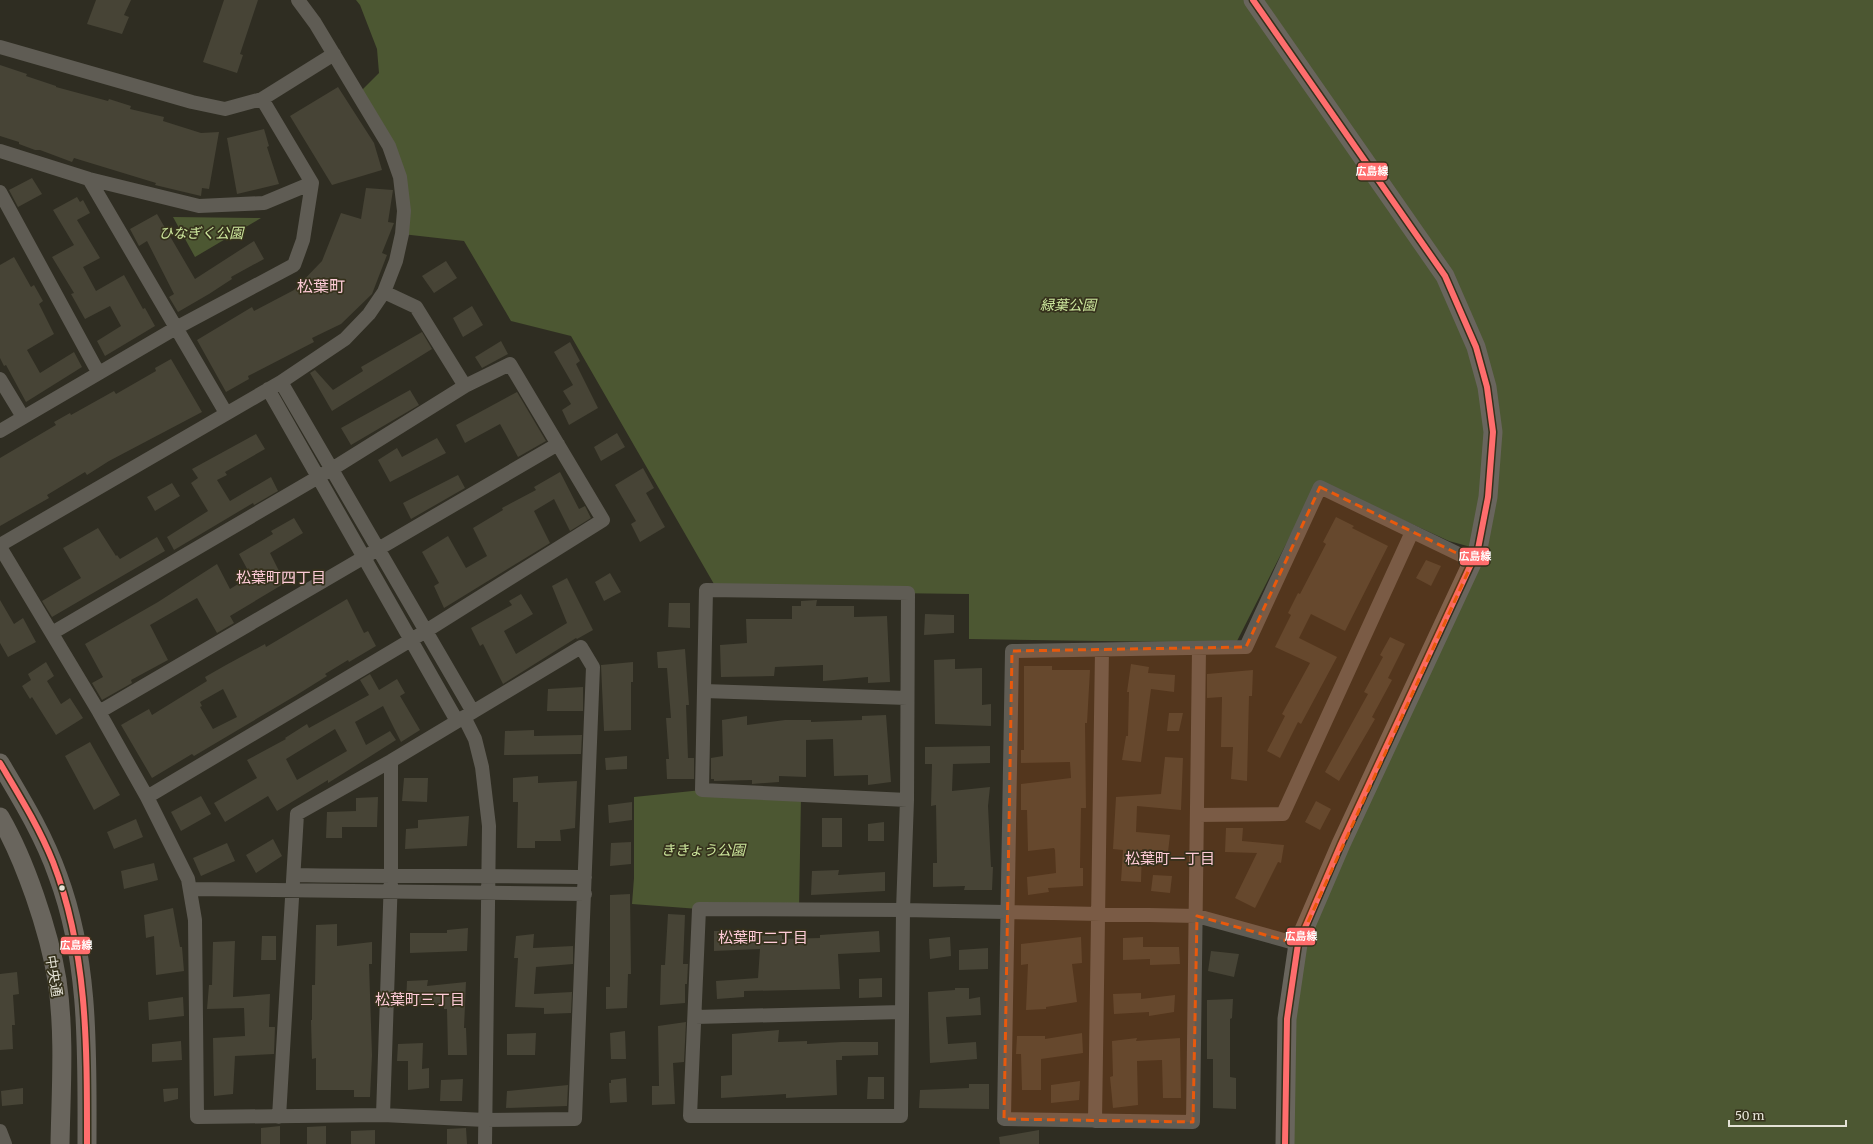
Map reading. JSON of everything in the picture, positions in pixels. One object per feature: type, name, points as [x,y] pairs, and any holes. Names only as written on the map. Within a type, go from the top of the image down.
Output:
[{"type":"street","points":[[279,1117],[297,814],[391,761],[581,647],[593,668],[586,877],[575,1119],[485,1120],[383,1115],[279,1117],[196,1117],[195,920],[188,879],[147,797],[99,712],[0,546],[281,382],[345,339],[369,314],[384,292],[396,261],[402,234],[404,211],[400,177],[389,146],[315,23],[298,0]]},
{"type":"street","points":[[1253,0],[1446,276],[1476,347],[1487,387],[1494,432],[1488,497],[1478,549],[1341,844],[1298,944],[1287,1019],[1285,1144]]},
{"type":"street","points":[[0,47],[192,102],[225,109],[262,99],[334,54]]},
{"type":"street","points":[[0,431],[98,372],[176,328],[294,265],[303,240],[312,183],[262,99]]},
{"type":"street","points":[[0,151],[89,179],[199,206],[264,203],[312,183]]},
{"type":"street","points":[[89,179],[226,413]]},
{"type":"street","points":[[0,192],[98,372]]},
{"type":"street","points":[[384,292],[416,307],[465,386]]},
{"type":"street","points":[[52,632],[332,469],[465,386],[510,364],[603,520],[426,631],[147,797]]},
{"type":"street","points":[[0,379],[23,417]]},
{"type":"street","points":[[281,382],[426,631],[475,739],[482,767],[489,826],[485,1144]]},
{"type":"street","points":[[268,389],[411,640],[465,717]]},
{"type":"street","points":[[99,712],[558,444]]},
{"type":"street","points":[[1199,649],[1197,916],[1193,1122],[1004,1119],[1012,651],[1246,647],[1320,487],[1473,561]]},
{"type":"street","points":[[1197,815],[1283,814],[1412,532]]},
{"type":"street","points":[[907,800],[702,790],[706,590],[908,593],[907,800],[903,910],[901,1116],[690,1116],[699,909],[903,910],[1197,916],[1298,944]]},
{"type":"street","points":[[1095,1121],[1102,650]]},
{"type":"street","points":[[704,691],[907,698]]},
{"type":"street","points":[[383,1115],[391,892],[391,761]]},
{"type":"street","name":"中央通","points":[[0,763],[29,812],[45,844],[59,877],[70,918],[82,980],[86,1030],[87,1144]]},
{"type":"street","name":"中央通","points":[[0,817],[10,834],[29,884],[49,946],[57,981],[61,1033],[60,1144]]},
{"type":"street","points":[[294,875],[391,877],[489,875],[586,877]]},
{"type":"street","points":[[190,889],[585,894]]},
{"type":"street","points":[[695,1017],[902,1012]]},
{"type":"street","points":[[0,1131],[5,1144]]},
{"type":"highlighted area","points":[[1320,487],[1473,561],[1298,944],[1197,916],[1193,1122],[1004,1119],[1012,651],[1246,647]]},
{"type":"green space","name":"緑葉公園","points":[[356,0],[1873,0],[1873,1144],[1285,1144],[1298,944],[1478,549],[1449,541],[1318,481],[1236,643],[969,639],[969,594],[718,591],[571,336],[511,321],[464,241],[402,234],[400,177],[358,94],[379,73],[377,49],[360,5]]},
{"type":"green space","name":"ひなぎく公園","points":[[173,217],[261,218],[195,257]]},
{"type":"green space","name":"ききょう公園","points":[[702,790],[801,796],[799,911],[699,909],[632,904],[634,878],[634,797]]},
{"type":"building","points":[[96,0],[131,0],[124,15],[129,17],[122,34],[87,24]]},
{"type":"building","points":[[224,0],[258,0],[240,54],[243,55],[237,73],[203,62]]},
{"type":"building","points":[[0,65],[27,74],[26,76],[56,87],[108,101],[109,99],[131,106],[130,109],[164,117],[163,121],[201,133],[219,132],[209,189],[202,188],[201,196],[155,185],[156,183],[74,158],[72,162],[40,150],[35,150],[19,144],[19,142],[0,136]]},
{"type":"building","points":[[338,87],[374,143],[382,170],[332,185],[290,116]]},
{"type":"building","points":[[264,129],[269,146],[267,147],[279,184],[237,194],[227,138]]},
{"type":"building","points":[[32,178],[42,194],[18,207],[9,190]]},
{"type":"building","points":[[366,188],[393,190],[388,222],[394,223],[382,253],[387,255],[372,294],[341,324],[312,338],[314,342],[248,376],[249,379],[226,392],[197,340],[252,307],[254,311],[294,290],[322,261],[341,213],[361,219]]},
{"type":"building","points":[[77,197],[80,202],[83,200],[90,213],[77,220],[100,258],[83,267],[96,291],[124,275],[143,309],[145,308],[155,326],[105,356],[97,341],[121,326],[110,306],[85,319],[71,294],[74,293],[52,257],[74,245],[53,210]]},
{"type":"building","points":[[157,214],[195,279],[254,241],[264,259],[231,277],[232,279],[178,312],[169,297],[174,294],[147,241],[139,246],[130,229]]},
{"type":"building","points":[[14,257],[31,287],[34,285],[43,301],[39,304],[54,334],[27,350],[40,373],[74,352],[82,367],[26,402],[6,365],[4,366],[0,358],[0,265]]},
{"type":"building","points":[[446,261],[457,278],[434,293],[422,276]]},
{"type":"building","points":[[472,306],[483,325],[463,337],[453,318]]},
{"type":"building","points":[[422,332],[432,349],[332,411],[310,373],[315,370],[333,390],[363,371],[361,367]]},
{"type":"building","points":[[501,341],[508,354],[482,368],[475,357]]},
{"type":"building","points":[[570,342],[580,361],[576,364],[598,408],[569,425],[562,410],[571,404],[563,391],[573,385],[554,352]]},
{"type":"building","points":[[171,359],[202,412],[109,461],[87,475],[85,472],[47,495],[49,498],[0,526],[0,458],[56,425],[54,422],[70,413],[71,415],[114,391],[116,394],[156,371],[155,368]]},
{"type":"building","points":[[410,390],[419,405],[351,445],[341,428]]},
{"type":"building","points":[[517,392],[546,441],[518,457],[500,424],[465,443],[456,425]]},
{"type":"building","points":[[617,433],[625,447],[601,461],[594,447]]},
{"type":"building","points":[[256,434],[265,449],[225,472],[227,475],[217,480],[230,501],[271,477],[278,491],[254,505],[253,503],[174,550],[167,537],[208,511],[191,483],[198,478],[192,469]]},
{"type":"building","points":[[437,438],[446,453],[390,482],[378,460],[397,448],[402,457]]},
{"type":"building","points":[[643,468],[654,488],[646,493],[665,527],[640,542],[631,524],[636,521],[615,485]]},
{"type":"building","points":[[560,472],[579,509],[585,506],[591,518],[570,531],[554,499],[534,511],[550,543],[444,608],[434,586],[439,583],[422,552],[448,536],[466,568],[487,556],[473,528],[503,510],[502,508],[536,490],[534,487]]},
{"type":"building","points":[[458,475],[465,488],[411,519],[403,503]]},
{"type":"building","points":[[172,483],[180,496],[155,511],[147,497]]},
{"type":"building","points":[[1336,517],[1354,526],[1352,528],[1388,546],[1345,631],[1311,614],[1299,638],[1337,657],[1301,724],[1298,722],[1280,758],[1267,751],[1285,716],[1282,714],[1310,663],[1275,647],[1291,615],[1288,613],[1298,593],[1300,594],[1326,544],[1323,542]]},
{"type":"building","points":[[294,518],[303,533],[270,553],[285,583],[230,616],[234,623],[217,633],[197,598],[150,625],[168,660],[131,680],[132,683],[102,700],[92,683],[103,677],[85,644],[158,602],[217,564],[230,589],[251,576],[239,554],[273,534],[271,531]]},
{"type":"building","points":[[98,528],[116,556],[117,555],[120,559],[157,537],[165,551],[52,617],[42,601],[81,578],[63,548]]},
{"type":"building","points":[[1426,560],[1441,566],[1431,586],[1416,578]]},
{"type":"building","points":[[610,573],[621,592],[604,601],[595,582]]},
{"type":"building","points":[[567,578],[593,630],[577,639],[576,638],[503,684],[483,644],[480,646],[471,628],[512,605],[509,601],[521,594],[533,614],[504,631],[516,654],[567,623],[552,586]]},
{"type":"building","points":[[347,599],[364,633],[368,631],[376,646],[349,662],[348,660],[325,674],[327,676],[295,696],[194,756],[192,754],[152,778],[121,725],[149,709],[152,715],[207,681],[205,677],[265,644],[266,647]],"holes":[[[223,689],[237,717],[213,729],[200,707],[202,706],[200,702]]]},
{"type":"building","points":[[0,600],[14,624],[23,618],[36,642],[8,657],[0,643]]},
{"type":"building","points":[[817,600],[816,606],[854,606],[854,617],[887,616],[890,682],[868,683],[868,677],[823,681],[823,665],[775,667],[774,676],[721,677],[720,645],[747,643],[746,619],[792,619],[792,606],[801,606],[801,601]]},
{"type":"building","points":[[669,603],[690,603],[690,628],[668,627]]},
{"type":"building","points":[[925,614],[954,615],[954,633],[924,635]]},
{"type":"building","points":[[1390,637],[1405,644],[1388,678],[1392,680],[1372,717],[1375,719],[1339,781],[1325,772],[1368,694],[1364,692],[1383,657],[1380,655]]},
{"type":"building","points":[[685,649],[689,705],[686,705],[688,758],[694,758],[694,779],[667,779],[666,759],[669,759],[666,718],[671,718],[667,668],[658,668],[657,652]]},
{"type":"building","points":[[955,659],[955,669],[982,668],[982,705],[991,704],[991,726],[935,724],[934,660]]},
{"type":"building","points":[[46,662],[54,676],[47,681],[61,704],[70,698],[83,718],[56,735],[32,697],[30,699],[22,686],[31,680],[28,674]]},
{"type":"building","points":[[633,662],[633,682],[631,682],[631,730],[604,731],[601,665]]},
{"type":"building","points":[[1131,664],[1149,667],[1148,673],[1175,675],[1174,692],[1151,689],[1141,762],[1122,760],[1126,736],[1128,736],[1129,692],[1127,692]]},
{"type":"building","points":[[1024,666],[1052,666],[1052,670],[1090,670],[1087,723],[1085,723],[1086,808],[1081,808],[1080,868],[1083,868],[1083,886],[1048,888],[1049,892],[1028,895],[1027,877],[1056,873],[1055,850],[1054,848],[1028,851],[1027,810],[1021,810],[1021,784],[1071,778],[1070,762],[1021,763],[1021,750],[1024,750]]},
{"type":"building","points":[[1253,670],[1252,696],[1249,696],[1247,781],[1231,779],[1233,747],[1221,747],[1222,697],[1207,698],[1207,674]]},
{"type":"building","points":[[370,674],[379,690],[397,679],[405,693],[400,696],[420,730],[401,742],[383,706],[355,722],[366,745],[390,731],[396,740],[328,783],[328,780],[277,811],[268,796],[225,822],[214,803],[257,778],[247,760],[286,739],[285,738],[307,724],[309,728],[369,695],[360,680]],"holes":[[[335,729],[347,751],[297,780],[286,759]]]},
{"type":"building","points":[[583,687],[583,711],[547,711],[548,689]]},
{"type":"building","points":[[1169,713],[1183,713],[1179,731],[1167,731]]},
{"type":"building","points":[[886,715],[891,782],[868,785],[868,775],[834,776],[833,739],[806,740],[806,777],[779,776],[779,782],[752,784],[752,780],[714,781],[714,779],[711,779],[711,758],[723,756],[722,720],[747,716],[747,725],[785,720],[811,720],[811,722],[862,720],[862,716]]},
{"type":"building","points":[[534,730],[534,736],[582,735],[581,754],[504,755],[505,731]]},
{"type":"building","points":[[90,742],[120,795],[94,810],[65,756]]},
{"type":"building","points":[[990,746],[990,763],[953,764],[952,791],[990,787],[988,806],[991,867],[993,867],[992,890],[964,890],[965,886],[933,887],[933,863],[937,863],[936,805],[931,806],[932,764],[925,764],[925,747]]},
{"type":"building","points":[[627,756],[627,769],[606,770],[605,758]]},
{"type":"building","points":[[1165,757],[1183,758],[1181,810],[1137,806],[1136,832],[1170,835],[1168,852],[1142,849],[1141,882],[1121,881],[1123,850],[1113,849],[1116,797],[1161,794]]},
{"type":"building","points":[[538,776],[538,783],[577,781],[575,828],[560,830],[561,841],[535,841],[535,848],[517,848],[518,802],[513,802],[513,778]]},
{"type":"building","points":[[404,778],[428,778],[427,802],[402,801]]},
{"type":"building","points":[[201,796],[211,814],[181,831],[171,812]]},
{"type":"building","points":[[378,797],[377,827],[342,827],[342,838],[326,838],[327,812],[356,811],[356,798]]},
{"type":"building","points":[[1316,801],[1331,809],[1320,830],[1305,822]]},
{"type":"building","points":[[632,802],[632,820],[609,823],[608,805]]},
{"type":"building","points":[[469,816],[467,846],[405,849],[406,829],[418,828],[418,820]]},
{"type":"building","points":[[822,818],[842,818],[842,847],[822,847]]},
{"type":"building","points":[[136,819],[143,837],[114,849],[107,832]]},
{"type":"building","points":[[884,822],[884,841],[868,841],[868,824]]},
{"type":"building","points":[[1226,828],[1243,828],[1242,841],[1284,845],[1281,863],[1278,862],[1255,908],[1235,898],[1257,853],[1225,852]]},
{"type":"building","points":[[273,839],[282,856],[256,873],[246,855]]},
{"type":"building","points":[[631,842],[631,864],[610,866],[611,843]]},
{"type":"building","points":[[227,843],[235,861],[201,876],[193,858]]},
{"type":"building","points":[[154,863],[158,880],[124,889],[121,871]]},
{"type":"building","points":[[839,870],[838,875],[885,872],[885,891],[811,895],[812,871]]},
{"type":"building","points":[[1153,875],[1172,876],[1170,893],[1151,891]]},
{"type":"building","points":[[630,894],[631,974],[628,974],[627,1008],[606,1009],[606,987],[610,987],[610,895]]},
{"type":"building","points":[[173,908],[180,947],[182,947],[184,971],[156,975],[154,936],[146,938],[144,915]]},
{"type":"building","points":[[668,914],[685,915],[683,964],[688,964],[687,984],[685,984],[685,1003],[660,1005],[661,965],[665,965]]},
{"type":"building","points":[[337,924],[337,946],[372,942],[372,964],[369,964],[372,1055],[370,1097],[354,1097],[354,1090],[316,1090],[316,1058],[312,1059],[311,1020],[312,985],[315,985],[316,925]]},
{"type":"building","points":[[468,928],[467,951],[410,953],[410,933],[447,933],[447,930]]},
{"type":"building","points":[[714,931],[744,931],[744,936],[782,935],[782,939],[820,938],[820,935],[879,931],[880,952],[838,954],[840,989],[744,991],[744,997],[717,999],[716,981],[758,978],[760,949],[714,951]]},
{"type":"building","points":[[534,934],[533,948],[573,946],[573,964],[536,967],[534,994],[572,992],[571,1013],[544,1014],[544,1008],[515,1007],[518,958],[514,958],[516,936]]},
{"type":"building","points":[[262,936],[276,936],[276,960],[261,960]]},
{"type":"building","points":[[950,937],[951,956],[930,959],[929,939]]},
{"type":"building","points":[[1081,937],[1082,963],[1072,964],[1077,1002],[1046,1007],[1046,1009],[1026,1010],[1028,964],[1021,965],[1021,944]]},
{"type":"building","points":[[1143,937],[1143,947],[1179,947],[1180,964],[1150,965],[1150,959],[1123,960],[1123,938]]},
{"type":"building","points":[[235,941],[233,997],[270,994],[269,1027],[275,1027],[274,1054],[235,1056],[233,1094],[214,1096],[213,1038],[245,1036],[244,1008],[207,1009],[209,985],[212,985],[213,942]]},
{"type":"building","points":[[988,948],[988,969],[959,970],[959,950]]},
{"type":"building","points":[[1211,951],[1239,954],[1234,977],[1208,971]]},
{"type":"building","points":[[17,972],[19,994],[13,995],[15,1025],[12,1025],[13,1049],[0,1050],[0,974]]},
{"type":"building","points":[[882,978],[882,997],[859,998],[859,979]]},
{"type":"building","points":[[428,980],[427,986],[466,982],[464,1028],[466,1028],[467,1055],[448,1055],[447,1009],[444,1009],[444,1005],[406,1005],[407,981]]},
{"type":"building","points":[[955,988],[969,988],[969,999],[980,997],[981,1015],[946,1017],[948,1044],[976,1042],[977,1059],[930,1063],[928,992],[955,990]]},
{"type":"building","points":[[1141,993],[1141,999],[1175,995],[1174,1012],[1149,1016],[1149,1012],[1114,1014],[1113,994]]},
{"type":"building","points":[[183,997],[184,1016],[149,1020],[148,1002]]},
{"type":"building","points":[[1233,999],[1232,1018],[1230,1019],[1230,1077],[1236,1078],[1236,1109],[1213,1108],[1213,1059],[1207,1059],[1207,1000]]},
{"type":"building","points":[[686,1022],[684,1062],[673,1063],[675,1104],[652,1105],[652,1086],[659,1086],[658,1026]]},
{"type":"building","points":[[779,1030],[778,1042],[807,1041],[807,1044],[878,1042],[878,1055],[842,1056],[842,1060],[836,1060],[837,1095],[786,1098],[786,1094],[721,1098],[721,1076],[732,1075],[732,1034]]},
{"type":"building","points":[[625,1031],[626,1059],[611,1059],[610,1033]]},
{"type":"building","points":[[536,1033],[535,1055],[507,1055],[507,1034]]},
{"type":"building","points":[[1082,1033],[1083,1053],[1041,1059],[1041,1090],[1022,1090],[1021,1054],[1016,1054],[1017,1036],[1045,1036],[1045,1039]]},
{"type":"building","points":[[1137,1038],[1136,1041],[1180,1038],[1181,1098],[1163,1098],[1162,1060],[1137,1061],[1138,1105],[1113,1108],[1110,1077],[1113,1076],[1112,1041]]},
{"type":"building","points":[[181,1041],[182,1060],[152,1062],[152,1044]]},
{"type":"building","points":[[423,1043],[422,1069],[429,1068],[429,1088],[408,1090],[408,1061],[397,1061],[398,1044]]},
{"type":"building","points":[[868,1077],[884,1077],[884,1099],[867,1099]]},
{"type":"building","points":[[626,1078],[627,1102],[610,1103],[609,1083],[611,1083],[611,1080]]},
{"type":"building","points":[[463,1079],[462,1101],[440,1101],[441,1080]]},
{"type":"building","points":[[1080,1081],[1079,1100],[1051,1103],[1051,1085]]},
{"type":"building","points":[[969,1084],[989,1084],[989,1109],[919,1108],[920,1090],[969,1088]]},
{"type":"building","points":[[568,1085],[567,1106],[506,1108],[507,1091]]},
{"type":"building","points":[[23,1088],[23,1104],[2,1106],[1,1091]]},
{"type":"building","points":[[178,1088],[178,1099],[164,1102],[163,1089]]},
{"type":"building","points":[[280,1126],[280,1144],[261,1144],[261,1128]]},
{"type":"building","points":[[326,1126],[326,1144],[307,1144],[307,1127]]},
{"type":"building","points":[[466,1128],[467,1144],[447,1144],[447,1129]]},
{"type":"building","points":[[375,1130],[375,1144],[351,1144],[351,1131]]},
{"type":"building","points":[[1039,1130],[1039,1144],[1000,1144],[999,1137]]},
{"type":"transit line","name":"広島線","points":[[1253,0],[1445,276],[1476,347],[1487,387],[1493,432],[1488,497],[1478,549],[1341,844],[1298,944],[1287,1019],[1285,1144]]},
{"type":"transit line","name":"広島線","points":[[0,763],[28,811],[53,862],[65,896],[73,931],[83,1001],[87,1073],[87,1144]]},
{"type":"district","name":"松葉町","points":[[321,286]]},
{"type":"district","name":"松葉町四丁目","points":[[281,577]]},
{"type":"district","name":"松葉町一丁目","points":[[1170,858]]},
{"type":"district","name":"松葉町二丁目","points":[[763,937]]},
{"type":"district","name":"松葉町三丁目","points":[[420,999]]}]
